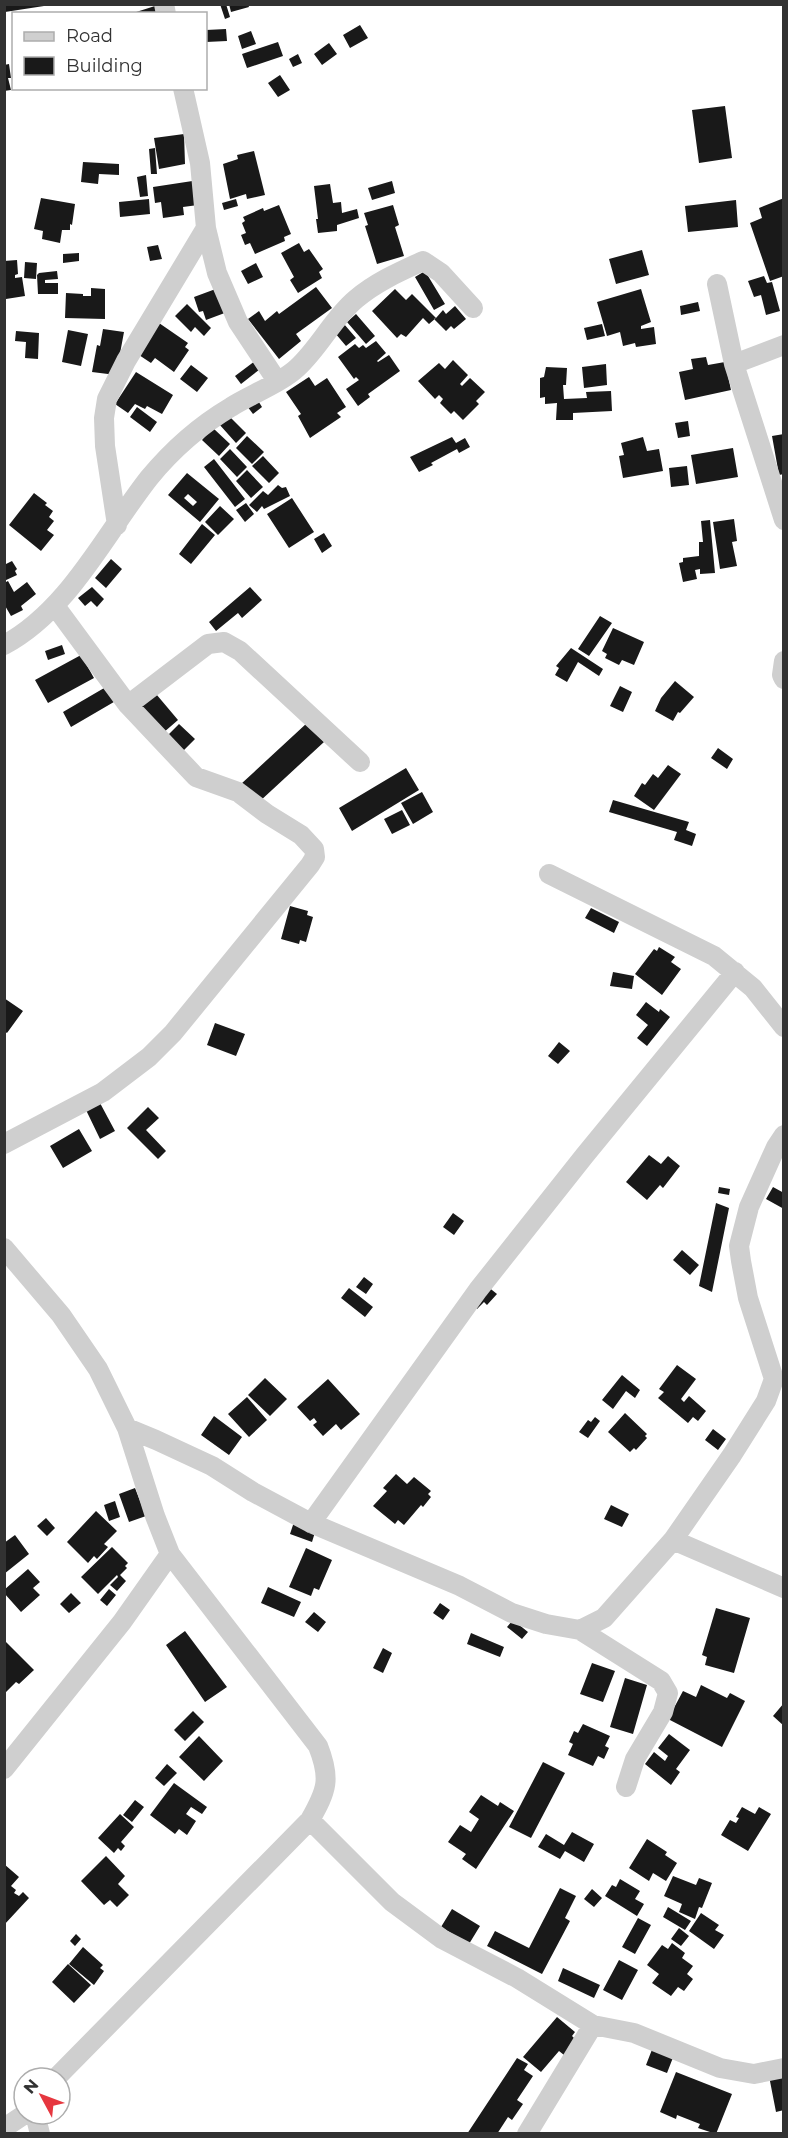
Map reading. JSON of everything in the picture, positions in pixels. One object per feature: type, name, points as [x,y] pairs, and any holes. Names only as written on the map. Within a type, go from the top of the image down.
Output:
[{"type":"street","points":[[183,90],[200,163],[207,228],[218,273],[238,322],[277,381]]},
{"type":"street","points":[[117,525],[105,446],[104,418],[107,399],[131,352],[207,228]]},
{"type":"street","points":[[4,645],[16,639],[55,606],[172,451],[198,428],[296,369],[320,344],[336,320],[355,299],[388,276],[423,261],[441,273],[473,308]]},
{"type":"street","points":[[717,284],[734,364],[783,520]]},
{"type":"street","points":[[734,364],[783,345]]},
{"type":"street","points":[[4,1144],[103,1092],[149,1057],[188,1014],[315,857],[314,849],[302,835],[267,814],[238,792],[196,777],[128,705],[55,606]]},
{"type":"street","points":[[128,705],[208,644],[224,642],[240,651],[360,762]]},
{"type":"street","points":[[783,661],[783,679]]},
{"type":"street","points":[[549,874],[704,951],[735,972],[753,988],[783,1027]]},
{"type":"street","points":[[310,1523],[478,1290],[735,972]]},
{"type":"street","points":[[580,1630],[604,1618],[673,1540],[732,1455],[779,1380],[748,1298],[740,1246],[749,1207],[781,1144]]},
{"type":"street","points":[[4,1248],[61,1315],[98,1369],[127,1428],[155,1516],[170,1554],[318,1746],[326,1768],[325,1786],[310,1820],[68,2066]]},
{"type":"street","points":[[127,1428],[212,1466],[252,1492],[310,1523],[460,1586],[512,1613],[546,1624],[580,1630],[661,1681],[668,1693],[663,1712],[635,1759],[626,1787]]},
{"type":"street","points":[[673,1540],[783,1588]]},
{"type":"street","points":[[4,1769],[122,1622],[170,1554]]},
{"type":"street","points":[[310,1820],[392,1902],[442,1939],[517,1978],[593,2025],[634,2033],[720,2068],[754,2074],[783,2068]]},
{"type":"street","points":[[527,2133],[593,2025]]},
{"type":"building","points":[[5,4],[44,4],[44,6],[5,12]]},
{"type":"building","points":[[220,4],[226,4],[230,17],[225,19]]},
{"type":"building","points":[[229,4],[248,4],[249,7],[231,12]]},
{"type":"building","points":[[155,6],[156,12],[136,12]]},
{"type":"building","points":[[360,25],[368,38],[350,48],[343,35]]},
{"type":"building","points":[[226,29],[227,41],[207,42],[207,30]]},
{"type":"building","points":[[251,31],[256,44],[242,49],[238,36]]},
{"type":"building","points":[[278,42],[283,56],[247,68],[242,54]]},
{"type":"building","points":[[329,43],[337,54],[322,65],[314,54]]},
{"type":"building","points":[[298,54],[302,63],[293,67],[289,59]]},
{"type":"building","points":[[9,64],[11,78],[8,78],[11,90],[4,91],[4,65]]},
{"type":"building","points":[[280,75],[290,90],[278,97],[268,83]]},
{"type":"building","points":[[725,106],[732,158],[699,163],[692,110]]},
{"type":"building","points":[[184,134],[185,164],[159,169],[154,138]]},
{"type":"building","points":[[155,148],[157,174],[151,174],[149,149]]},
{"type":"building","points":[[254,151],[265,195],[247,199],[246,194],[230,199],[223,164],[238,159],[237,155]]},
{"type":"building","points":[[83,162],[119,164],[119,175],[99,174],[98,184],[81,182]]},
{"type":"building","points":[[146,175],[148,196],[140,197],[137,177]]},
{"type":"building","points":[[199,180],[198,205],[183,207],[184,215],[163,218],[161,202],[155,203],[153,187]]},
{"type":"building","points":[[392,181],[395,193],[372,200],[368,188]]},
{"type":"building","points":[[330,184],[333,203],[341,202],[342,213],[357,209],[359,218],[337,225],[337,231],[318,233],[314,186]]},
{"type":"building","points":[[41,198],[75,204],[72,225],[70,224],[70,230],[62,230],[60,243],[42,239],[43,231],[34,229]]},
{"type":"building","points":[[784,198],[784,222],[782,223],[784,276],[770,281],[750,223],[762,218],[759,208]]},
{"type":"building","points":[[149,199],[150,214],[120,217],[119,202]]},
{"type":"building","points":[[236,199],[238,206],[224,210],[222,203]]},
{"type":"building","points":[[736,200],[738,227],[688,232],[685,206]]},
{"type":"building","points":[[279,205],[291,234],[284,237],[285,241],[255,254],[250,243],[245,245],[241,235],[246,233],[242,223],[245,221],[243,217],[263,208],[264,211]]},
{"type":"building","points":[[393,205],[399,225],[395,227],[404,256],[377,264],[365,226],[368,225],[364,213]]},
{"type":"building","points":[[299,243],[304,252],[309,249],[323,269],[319,272],[322,278],[298,293],[290,280],[294,277],[281,253]]},
{"type":"building","points":[[158,245],[162,259],[150,261],[147,247]]},
{"type":"building","points":[[642,250],[649,275],[616,284],[609,259]]},
{"type":"building","points":[[79,253],[79,261],[63,263],[63,254]]},
{"type":"building","points":[[17,260],[18,274],[15,278],[22,277],[25,296],[6,299],[4,261]]},
{"type":"building","points":[[25,262],[37,263],[36,279],[24,278]]},
{"type":"building","points":[[256,263],[263,277],[248,284],[241,271]]},
{"type":"building","points":[[57,271],[58,279],[45,280],[45,283],[58,283],[58,294],[38,294],[37,275]]},
{"type":"building","points":[[425,271],[445,304],[434,310],[415,277]]},
{"type":"building","points":[[764,276],[767,283],[772,282],[780,311],[766,315],[761,295],[754,297],[748,281]]},
{"type":"building","points":[[221,287],[230,311],[206,320],[203,311],[199,312],[194,297]]},
{"type":"building","points":[[316,287],[332,308],[296,334],[301,341],[279,359],[248,319],[259,311],[265,321],[277,311],[279,314]]},
{"type":"building","points":[[91,288],[105,289],[105,319],[65,318],[66,293],[91,296]]},
{"type":"building","points":[[395,289],[406,300],[412,294],[436,318],[443,310],[446,314],[455,306],[466,319],[454,329],[451,326],[446,331],[434,319],[429,324],[423,318],[406,337],[401,334],[397,338],[372,311]]},
{"type":"building","points":[[641,289],[651,322],[641,326],[641,329],[654,327],[656,344],[636,347],[635,343],[623,346],[620,332],[607,336],[597,302]]},
{"type":"building","points":[[698,302],[700,311],[681,315],[680,306]]},
{"type":"building","points":[[187,304],[211,328],[204,336],[195,327],[191,332],[175,316]]},
{"type":"building","points":[[356,314],[375,336],[366,344],[347,322]]},
{"type":"building","points":[[159,323],[188,343],[185,347],[189,350],[174,372],[155,358],[151,363],[136,353]]},
{"type":"building","points":[[344,324],[356,338],[346,346],[335,333]]},
{"type":"building","points":[[602,324],[605,336],[587,340],[584,328]]},
{"type":"building","points":[[103,329],[124,332],[116,375],[92,372],[97,345],[100,346]]},
{"type":"building","points":[[68,330],[88,334],[81,366],[62,362]]},
{"type":"building","points":[[16,331],[39,333],[38,359],[25,358],[26,342],[15,341]]},
{"type":"building","points":[[376,341],[386,353],[377,361],[389,355],[400,371],[368,394],[370,397],[358,406],[346,389],[359,380],[356,377],[354,379],[338,357],[355,344],[359,348],[363,345],[366,348]]},
{"type":"building","points":[[706,357],[708,365],[725,362],[731,390],[685,400],[679,372],[693,369],[691,359]]},
{"type":"building","points":[[259,358],[264,366],[241,384],[235,376]]},
{"type":"building","points":[[453,360],[468,375],[460,384],[462,386],[470,378],[485,392],[476,401],[479,404],[463,420],[454,411],[451,414],[440,403],[443,399],[439,395],[435,399],[418,381],[439,363],[445,369]]},
{"type":"building","points":[[606,364],[607,385],[584,388],[582,367]]},
{"type":"building","points":[[191,365],[208,378],[197,392],[180,379]]},
{"type":"building","points":[[546,367],[567,368],[566,385],[563,385],[564,399],[587,398],[586,392],[611,391],[612,411],[573,413],[573,420],[556,420],[557,403],[545,404],[545,397],[540,398],[540,378],[544,377]]},
{"type":"building","points":[[136,372],[173,395],[162,414],[147,406],[145,409],[135,404],[128,413],[115,404]]},
{"type":"building","points":[[309,377],[315,386],[327,378],[346,407],[337,413],[341,417],[310,438],[298,416],[301,414],[286,392]]},
{"type":"building","points":[[257,399],[262,407],[253,414],[247,406]]},
{"type":"building","points":[[137,407],[157,422],[150,432],[130,417]]},
{"type":"building","points":[[228,415],[246,433],[236,443],[219,424]]},
{"type":"building","points":[[688,421],[690,436],[678,438],[675,423]]},
{"type":"building","points":[[213,428],[230,444],[219,456],[202,440]]},
{"type":"building","points":[[784,434],[784,474],[779,475],[772,436]]},
{"type":"building","points":[[247,436],[264,452],[252,464],[236,448]]},
{"type":"building","points":[[452,437],[456,443],[465,438],[470,447],[459,453],[457,449],[419,472],[410,457]]},
{"type":"building","points":[[643,437],[647,451],[659,449],[663,471],[623,478],[619,456],[624,455],[621,443]]},
{"type":"building","points":[[733,448],[738,477],[696,484],[691,455]]},
{"type":"building","points":[[230,449],[247,467],[237,477],[220,459]]},
{"type":"building","points":[[263,456],[279,473],[269,483],[252,466]]},
{"type":"building","points":[[214,459],[245,499],[235,507],[204,467]]},
{"type":"building","points":[[687,466],[689,485],[671,487],[669,468]]},
{"type":"building","points":[[247,470],[263,487],[251,498],[236,481]]},
{"type":"building","points":[[187,473],[219,499],[200,522],[168,495]],"holes":[[[188,494],[197,502],[193,506],[184,498]]]},
{"type":"building","points":[[278,485],[282,488],[286,487],[290,496],[264,509],[262,506],[257,512],[249,505],[263,491],[268,495]]},
{"type":"building","points":[[34,493],[53,511],[49,517],[54,521],[47,530],[54,535],[41,551],[9,525]]},
{"type":"building","points":[[292,498],[314,532],[289,548],[267,514]]},
{"type":"building","points":[[246,503],[254,514],[245,522],[236,510]]},
{"type":"building","points":[[220,506],[234,519],[218,535],[205,522]]},
{"type":"building","points":[[734,519],[737,541],[732,542],[737,566],[720,569],[713,522]]},
{"type":"building","points":[[710,520],[715,573],[700,574],[700,569],[695,570],[697,579],[683,582],[679,563],[683,562],[683,558],[699,556],[699,542],[703,542],[701,521]]},
{"type":"building","points":[[202,524],[215,535],[191,564],[179,554]]},
{"type":"building","points":[[324,533],[332,546],[322,553],[314,539]]},
{"type":"building","points":[[111,559],[122,569],[106,588],[95,578]]},
{"type":"building","points":[[12,561],[17,569],[15,571],[17,575],[4,581],[4,565]]},
{"type":"building","points":[[8,581],[14,592],[27,582],[36,594],[21,606],[23,610],[11,616],[4,604],[4,583]]},
{"type":"building","points":[[92,587],[104,599],[97,607],[91,601],[85,606],[78,598]]},
{"type":"building","points":[[250,587],[262,600],[242,618],[238,613],[216,631],[209,622]]},
{"type":"building","points":[[600,616],[612,623],[589,656],[578,649]]},
{"type":"building","points":[[613,628],[644,642],[634,665],[622,660],[619,665],[605,658],[607,654],[602,651]]},
{"type":"building","points":[[62,645],[65,654],[48,660],[45,651]]},
{"type":"building","points":[[571,648],[603,669],[599,676],[578,662],[567,682],[555,675],[559,668],[556,666]]},
{"type":"building","points":[[81,655],[94,678],[48,703],[35,680]]},
{"type":"building","points":[[675,681],[694,697],[680,713],[678,712],[673,721],[655,711],[661,698]]},
{"type":"building","points":[[111,684],[119,699],[71,727],[63,712]]},
{"type":"building","points":[[620,686],[632,692],[623,712],[610,706]]},
{"type":"building","points":[[151,688],[178,720],[163,733],[136,701]]},
{"type":"building","points":[[307,723],[324,742],[259,802],[241,784]]},
{"type":"building","points":[[179,724],[195,739],[182,752],[166,737]]},
{"type":"building","points":[[718,748],[733,759],[727,769],[711,758]]},
{"type":"building","points":[[668,765],[681,774],[654,810],[634,796],[642,783],[645,785],[653,774],[658,778]]},
{"type":"building","points":[[406,768],[419,790],[352,831],[339,808]]},
{"type":"building","points":[[422,792],[433,812],[413,824],[401,803]]},
{"type":"building","points":[[613,800],[689,822],[686,830],[696,834],[692,846],[674,840],[677,832],[609,812]]},
{"type":"building","points":[[402,810],[410,825],[392,834],[384,819]]},
{"type":"building","points":[[290,906],[308,911],[307,915],[313,917],[306,942],[300,940],[299,944],[281,939]]},
{"type":"building","points":[[591,908],[619,922],[614,933],[585,918]]},
{"type":"building","points":[[659,947],[675,957],[671,962],[681,969],[662,995],[635,974],[654,949],[657,951]]},
{"type":"building","points":[[613,972],[634,976],[632,989],[610,986]]},
{"type":"building","points":[[4,998],[23,1011],[7,1033],[4,1031]]},
{"type":"building","points":[[646,1002],[670,1017],[647,1046],[637,1038],[648,1025],[636,1015]]},
{"type":"building","points":[[215,1023],[245,1034],[236,1056],[207,1045]]},
{"type":"building","points":[[559,1042],[570,1051],[558,1064],[548,1056]]},
{"type":"building","points":[[100,1103],[115,1131],[100,1139],[86,1110]]},
{"type":"building","points":[[148,1107],[159,1118],[146,1130],[166,1151],[158,1159],[127,1128]]},
{"type":"building","points":[[79,1129],[92,1151],[63,1168],[50,1146]]},
{"type":"building","points":[[649,1155],[661,1164],[668,1156],[680,1166],[663,1188],[660,1185],[647,1200],[626,1182]]},
{"type":"building","points":[[719,1187],[730,1189],[729,1195],[718,1193]]},
{"type":"building","points":[[773,1187],[784,1193],[784,1209],[766,1199]]},
{"type":"building","points":[[716,1203],[729,1208],[712,1292],[699,1286]]},
{"type":"building","points":[[453,1213],[464,1221],[454,1235],[443,1227]]},
{"type":"building","points":[[682,1250],[699,1265],[690,1275],[673,1260]]},
{"type":"building","points":[[364,1277],[373,1284],[366,1294],[356,1287]]},
{"type":"building","points":[[487,1286],[497,1294],[487,1305],[484,1302],[477,1309],[473,1305]]},
{"type":"building","points":[[349,1288],[373,1307],[365,1317],[341,1298]]},
{"type":"building","points":[[677,1365],[696,1379],[681,1399],[684,1402],[689,1396],[706,1411],[698,1421],[693,1417],[688,1423],[658,1398],[664,1392],[659,1389]]},
{"type":"building","points":[[622,1375],[640,1390],[635,1398],[626,1391],[613,1409],[602,1400]]},
{"type":"building","points":[[265,1378],[287,1399],[270,1416],[248,1395]]},
{"type":"building","points":[[328,1379],[360,1414],[341,1430],[336,1424],[323,1436],[313,1425],[317,1422],[314,1418],[310,1421],[297,1407]]},
{"type":"building","points":[[247,1397],[267,1420],[249,1437],[228,1414]]},
{"type":"building","points":[[625,1413],[647,1434],[645,1436],[647,1438],[636,1450],[634,1448],[630,1452],[608,1432]]},
{"type":"building","points":[[214,1416],[242,1437],[229,1455],[201,1435]]},
{"type":"building","points":[[595,1417],[600,1421],[588,1438],[579,1432],[588,1420],[591,1422]]},
{"type":"building","points":[[713,1429],[726,1439],[718,1450],[705,1440]]},
{"type":"building","points":[[396,1474],[407,1484],[414,1477],[431,1491],[428,1494],[431,1497],[404,1525],[398,1520],[395,1524],[373,1506],[387,1491],[383,1488]]},
{"type":"building","points":[[135,1488],[146,1516],[129,1522],[119,1494]]},
{"type":"building","points":[[115,1501],[120,1517],[109,1521],[104,1505]]},
{"type":"building","points":[[611,1505],[629,1514],[622,1527],[604,1519]]},
{"type":"building","points":[[96,1511],[117,1531],[104,1544],[108,1547],[97,1559],[94,1556],[88,1563],[67,1542]]},
{"type":"building","points":[[46,1518],[55,1528],[47,1536],[37,1526]]},
{"type":"building","points":[[294,1522],[316,1529],[312,1542],[290,1534]]},
{"type":"building","points":[[15,1535],[29,1554],[4,1574],[4,1543]]},
{"type":"building","points":[[112,1547],[128,1563],[125,1566],[127,1568],[120,1575],[126,1581],[117,1591],[110,1585],[118,1577],[117,1575],[98,1594],[81,1577]]},
{"type":"building","points":[[306,1548],[332,1560],[319,1590],[314,1588],[311,1596],[289,1587]]},
{"type":"building","points":[[28,1569],[40,1582],[33,1588],[40,1595],[21,1612],[4,1593],[4,1590]]},
{"type":"building","points":[[268,1587],[301,1602],[294,1617],[261,1603]]},
{"type":"building","points":[[109,1589],[116,1595],[107,1606],[100,1600]]},
{"type":"building","points":[[71,1593],[81,1603],[69,1613],[60,1604]]},
{"type":"building","points":[[440,1603],[450,1610],[443,1620],[433,1613]]},
{"type":"building","points":[[716,1608],[750,1618],[734,1673],[705,1665],[707,1657],[702,1655]]},
{"type":"building","points":[[314,1612],[326,1622],[318,1632],[305,1622]]},
{"type":"building","points":[[513,1620],[528,1632],[522,1639],[507,1627]]},
{"type":"building","points":[[185,1631],[227,1687],[205,1702],[166,1645]]},
{"type":"building","points":[[471,1633],[504,1647],[500,1657],[467,1644]]},
{"type":"building","points":[[4,1640],[34,1670],[6,1692],[4,1690]]},
{"type":"building","points":[[383,1648],[392,1653],[383,1673],[373,1668]]},
{"type":"building","points":[[592,1663],[615,1671],[603,1702],[580,1694]]},
{"type":"building","points":[[625,1678],[647,1685],[633,1734],[610,1727]]},
{"type":"building","points":[[701,1685],[727,1698],[730,1693],[745,1701],[722,1747],[668,1719],[683,1691],[696,1697]]},
{"type":"building","points":[[784,1703],[784,1726],[773,1716]]},
{"type":"building","points":[[193,1711],[204,1722],[185,1741],[174,1730]]},
{"type":"building","points":[[583,1724],[610,1736],[605,1746],[609,1748],[604,1759],[598,1756],[593,1766],[568,1755],[573,1744],[569,1742],[574,1731],[578,1733]]},
{"type":"building","points":[[669,1734],[690,1750],[676,1769],[680,1772],[671,1785],[645,1764],[654,1752],[665,1761],[668,1756],[658,1748]]},
{"type":"building","points":[[199,1736],[223,1761],[204,1781],[179,1757]]},
{"type":"building","points":[[543,1762],[565,1773],[531,1838],[509,1827]]},
{"type":"building","points":[[167,1764],[177,1773],[164,1786],[155,1778]]},
{"type":"building","points":[[174,1783],[207,1807],[202,1814],[191,1807],[186,1814],[196,1821],[187,1835],[179,1829],[175,1834],[150,1815]]},
{"type":"building","points":[[481,1795],[498,1806],[500,1802],[514,1811],[476,1869],[462,1859],[466,1854],[448,1842],[460,1825],[471,1832],[479,1819],[469,1812]]},
{"type":"building","points":[[135,1800],[144,1807],[132,1822],[123,1815]]},
{"type":"building","points":[[742,1807],[755,1814],[759,1807],[771,1814],[748,1851],[721,1835],[730,1820],[736,1823],[739,1818],[736,1817]]},
{"type":"building","points":[[120,1814],[134,1827],[121,1842],[125,1846],[121,1851],[118,1848],[114,1853],[98,1838]]},
{"type":"building","points":[[572,1832],[594,1844],[584,1862],[565,1851],[560,1859],[538,1847],[546,1834],[564,1845]]},
{"type":"building","points":[[647,1839],[667,1852],[665,1855],[677,1863],[666,1881],[653,1873],[649,1881],[629,1868]]},
{"type":"building","points":[[106,1856],[125,1876],[118,1884],[129,1895],[117,1907],[110,1900],[104,1905],[81,1881]]},
{"type":"building","points":[[4,1864],[19,1877],[11,1886],[16,1890],[14,1893],[19,1896],[23,1892],[29,1898],[4,1925]]},
{"type":"building","points":[[673,1876],[696,1885],[699,1878],[712,1883],[695,1919],[679,1912],[682,1904],[664,1896]]},
{"type":"building","points":[[620,1879],[640,1891],[635,1899],[644,1904],[637,1916],[605,1896],[612,1885],[616,1887]]},
{"type":"building","points":[[560,1888],[576,1896],[565,1918],[570,1921],[542,1974],[487,1946],[495,1931],[529,1948]]},
{"type":"building","points":[[592,1889],[602,1898],[594,1907],[584,1899]]},
{"type":"building","points":[[668,1907],[691,1921],[685,1930],[663,1917]]},
{"type":"building","points":[[452,1909],[480,1926],[469,1944],[441,1927]]},
{"type":"building","points":[[701,1913],[719,1925],[715,1930],[724,1935],[714,1949],[689,1931]]},
{"type":"building","points":[[638,1918],[651,1925],[635,1954],[622,1947]]},
{"type":"building","points":[[679,1928],[689,1936],[681,1946],[671,1939]]},
{"type":"building","points":[[76,1934],[81,1939],[75,1946],[70,1941]]},
{"type":"building","points":[[672,1943],[685,1953],[682,1958],[693,1966],[687,1974],[693,1979],[684,1991],[678,1987],[671,1996],[652,1983],[659,1974],[647,1965],[662,1945],[668,1949]]},
{"type":"building","points":[[83,1947],[103,1965],[100,1968],[104,1971],[94,1985],[69,1964]]},
{"type":"building","points":[[619,1960],[638,1970],[622,2000],[603,1990]]},
{"type":"building","points":[[68,1964],[91,1985],[74,2003],[52,1982]]},
{"type":"building","points":[[563,1968],[600,1985],[594,1998],[558,1981]]},
{"type":"building","points":[[557,2017],[575,2032],[572,2036],[576,2040],[564,2055],[559,2051],[541,2072],[523,2057]]},
{"type":"building","points":[[653,2047],[674,2055],[667,2073],[646,2065]]},
{"type":"building","points":[[517,2058],[528,2064],[524,2070],[533,2076],[517,2100],[523,2104],[512,2120],[508,2117],[497,2134],[467,2134]]},
{"type":"building","points":[[676,2072],[732,2094],[716,2134],[698,2128],[700,2124],[677,2115],[676,2119],[660,2112]]},
{"type":"building","points":[[784,2073],[784,2110],[776,2112],[769,2076]]}]
